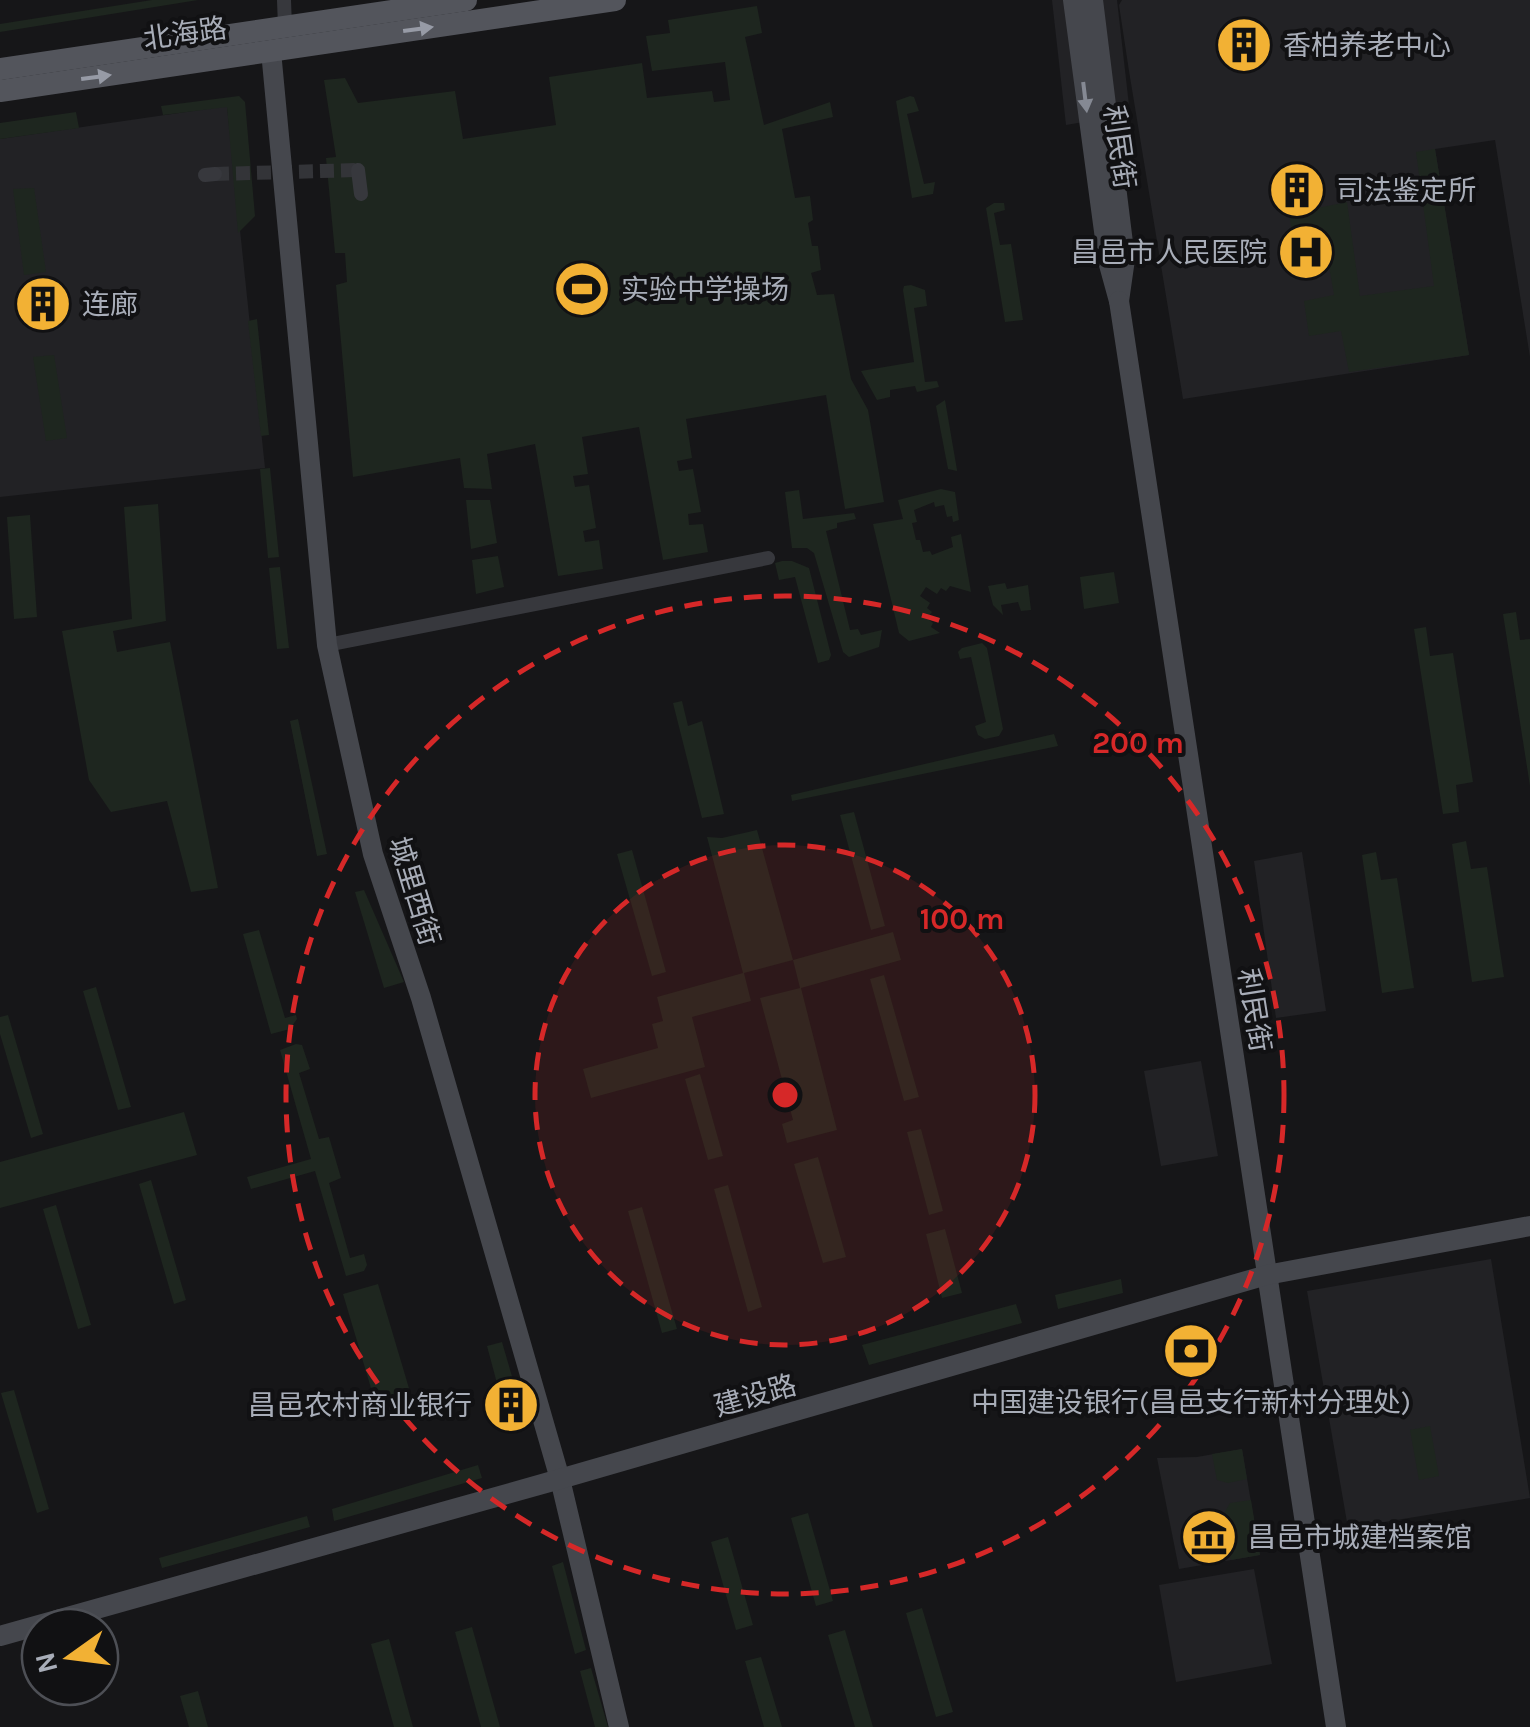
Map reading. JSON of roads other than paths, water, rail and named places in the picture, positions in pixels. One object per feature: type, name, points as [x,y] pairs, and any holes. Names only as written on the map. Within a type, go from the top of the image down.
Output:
[{"type":"main road","name":"北海路","points":[[0,70],[466,0]]},
{"type":"main road","name":"北海路","points":[[0,91],[615,0]]},
{"type":"street","points":[[284,0],[285,27]]},
{"type":"street","name":"利民街","points":[[1072,0],[1108,261],[1119,301],[1336,1727]]},
{"type":"street","name":"利民街","points":[[1093,0],[1125,259],[1119,301]]},
{"type":"street","name":"城里西街","points":[[271,51],[327,645],[373,854],[420,998],[560,1480],[620,1727]]},
{"type":"street","points":[[358,170],[360,194]]},
{"type":"street","points":[[327,645],[768,558]]},
{"type":"street","name":"建设路","points":[[0,1636],[560,1480],[1267,1274],[1530,1226]]},
{"type":"tunnel","points":[[215,174],[358,170]]},
{"type":"place","name":"香柏养老中心","points":[[1244,45]]},
{"type":"place","name":"司法鉴定所","points":[[1297,190]]},
{"type":"place","name":"昌邑市人民医院","points":[[1306,252]]},
{"type":"place","name":"实验中学操场","points":[[582,289]]},
{"type":"place","name":"连廊","points":[[43,304]]},
{"type":"place","name":"中国建设银行(昌邑支行新村分理处)","points":[[1191,1351]]},
{"type":"place","name":"昌邑农村商业银行","points":[[511,1405]]},
{"type":"place","name":"昌邑市城建档案馆","points":[[1209,1537]]}]
